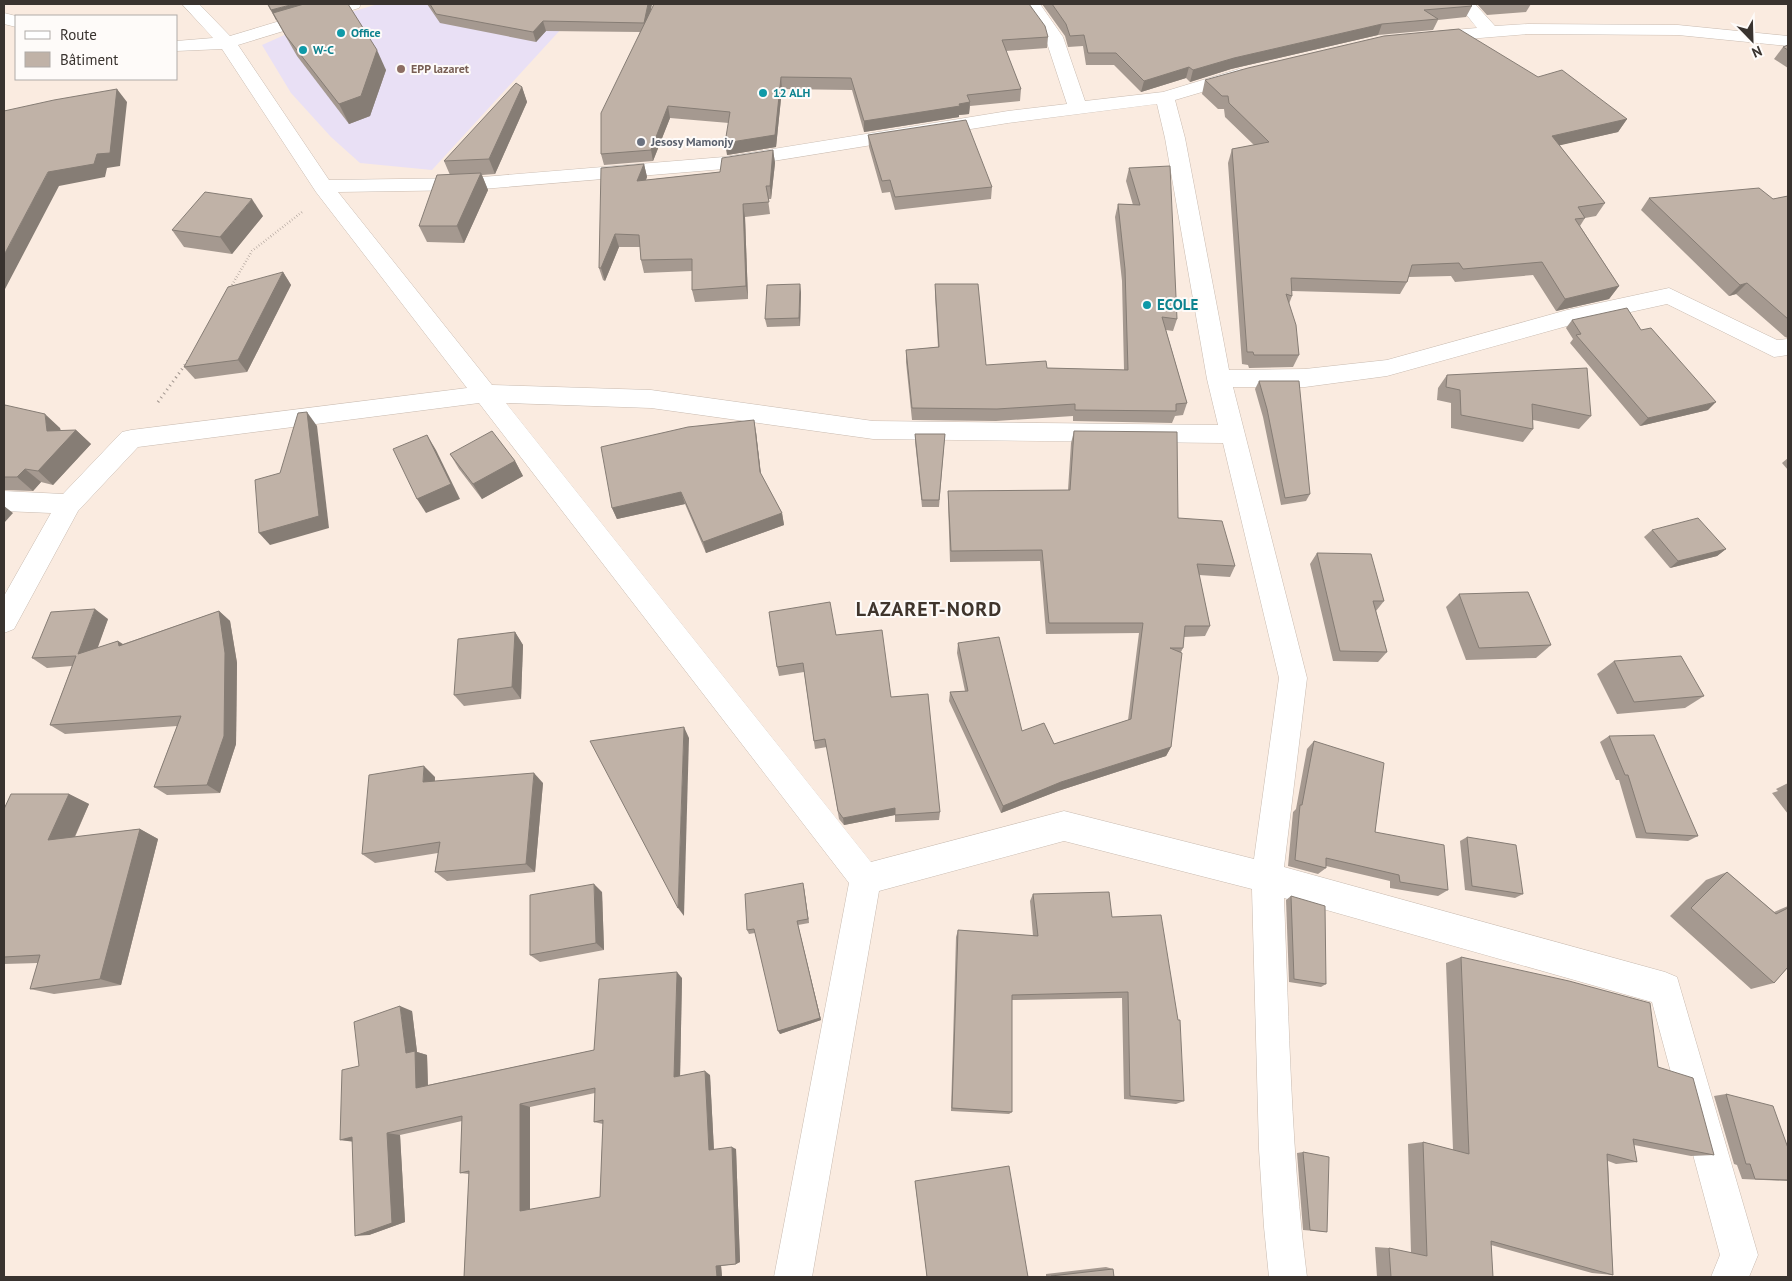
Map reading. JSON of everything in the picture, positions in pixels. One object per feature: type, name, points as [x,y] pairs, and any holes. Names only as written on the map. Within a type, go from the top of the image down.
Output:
[{"type":"street","points":[[190,4],[227,43],[323,187],[865,879],[794,1277]]},
{"type":"street","points":[[178,46],[227,43],[353,4]]},
{"type":"street","points":[[1030,4],[1054,37],[1078,108]]},
{"type":"street","points":[[1466,4],[1490,32]]},
{"type":"street","points":[[1415,38],[1528,29],[1678,30],[1788,41]]},
{"type":"street","points":[[323,187],[470,184],[724,163],[1008,117],[1165,97],[1256,70]]},
{"type":"street","points":[[1165,97],[1177,148],[1219,379],[1293,678],[1267,878],[1277,1149],[1282,1227],[1288,1277]]},
{"type":"street","points":[[1219,379],[1305,378],[1387,368],[1567,318],[1668,296],[1774,349],[1788,347]]},
{"type":"street","points":[[4,621],[69,504],[131,439],[485,394],[651,398],[873,430],[1232,434]]},
{"type":"street","points":[[4,501],[69,504]]},
{"type":"street","points":[[865,879],[1064,826],[1267,878],[1665,989],[1739,1255],[1730,1277]]},
{"type":"path","points":[[228,291],[252,251],[303,211],[323,187]]},
{"type":"path","points":[[131,439],[188,360]]},
{"type":"shaded area","name":"EPP lazaret","points":[[378,4],[584,4],[432,170],[360,163],[331,137],[291,93],[262,45],[307,25]]},
{"type":"building","points":[[268,4],[294,4],[271,10]]},
{"type":"building","points":[[304,4],[348,4],[377,50],[361,96],[339,104],[286,36],[273,13]]},
{"type":"building","points":[[430,4],[648,4],[644,23],[543,21],[533,32],[436,14]]},
{"type":"building","points":[[654,4],[1029,4],[1045,26],[1048,37],[1002,40],[1021,89],[967,95],[970,102],[959,104],[960,106],[864,121],[851,78],[781,77],[775,135],[725,143],[730,112],[668,106],[651,150],[601,154],[601,113]]},
{"type":"building","points":[[1052,4],[1470,4],[1472,6],[1424,10],[1438,19],[1382,24],[1234,58],[1193,70],[1189,67],[1144,81],[1116,53],[1088,53],[1084,35],[1070,36],[1066,24]]},
{"type":"building","points":[[1459,29],[1538,77],[1562,70],[1627,119],[1552,136],[1605,203],[1578,207],[1585,218],[1575,219],[1619,286],[1565,299],[1542,262],[1463,269],[1459,263],[1412,265],[1407,282],[1291,278],[1292,296],[1286,294],[1296,325],[1299,355],[1254,355],[1253,352],[1247,352],[1232,149],[1269,142],[1229,103],[1228,96],[1222,96],[1205,80],[1384,36]]},
{"type":"building","points":[[516,83],[522,87],[489,159],[444,161]]},
{"type":"building","points":[[117,89],[110,153],[97,154],[94,164],[48,172],[4,255],[4,111]]},
{"type":"building","points":[[966,120],[992,187],[895,197],[890,180],[882,181],[868,135]]},
{"type":"building","points":[[773,150],[770,186],[766,186],[769,202],[743,204],[746,286],[692,290],[692,259],[641,260],[639,235],[615,234],[601,268],[599,268],[601,168],[644,164],[637,181],[720,172],[722,158]]},
{"type":"building","points":[[1170,166],[1177,319],[1162,317],[1187,403],[1176,404],[1176,411],[1075,410],[1075,404],[997,409],[912,408],[906,350],[939,347],[935,284],[978,284],[986,365],[1046,361],[1047,368],[1128,370],[1125,269],[1118,204],[1140,205],[1129,168]]},
{"type":"building","points":[[481,173],[457,226],[419,226],[437,175]]},
{"type":"building","points":[[1759,188],[1773,199],[1788,196],[1788,319],[1747,283],[1740,285],[1649,198]]},
{"type":"building","points":[[205,192],[252,199],[220,237],[172,230]]},
{"type":"building","points":[[283,272],[238,360],[184,367],[228,287]]},
{"type":"building","points":[[800,284],[799,318],[765,319],[767,285]]},
{"type":"building","points":[[1627,308],[1641,330],[1651,328],[1716,402],[1648,418],[1576,335],[1581,334],[1572,320]]},
{"type":"building","points":[[1587,368],[1591,416],[1532,404],[1533,429],[1461,415],[1460,390],[1446,387],[1447,375]]},
{"type":"building","points":[[1259,381],[1299,381],[1310,494],[1285,498],[1267,409]]},
{"type":"building","points":[[5,405],[45,414],[47,431],[76,430],[38,471],[25,469],[17,477],[4,477]]},
{"type":"building","points":[[307,412],[319,516],[259,533],[255,480],[280,473],[298,413]]},
{"type":"building","points":[[754,420],[760,472],[782,513],[703,542],[681,492],[612,508],[601,447],[688,427]]},
{"type":"building","points":[[492,431],[515,461],[473,484],[450,454]]},
{"type":"building","points":[[1074,431],[1177,432],[1178,518],[1222,521],[1235,566],[1197,564],[1210,626],[1185,626],[1183,648],[1170,648],[1182,653],[1171,747],[1061,782],[1003,806],[950,692],[968,691],[958,643],[999,637],[1022,731],[1044,723],[1054,744],[1131,719],[1143,623],[1049,623],[1042,550],[951,551],[948,491],[1070,490]]},
{"type":"building","points":[[915,434],[945,434],[939,500],[922,500]]},
{"type":"building","points":[[427,435],[451,484],[417,499],[393,449]]},
{"type":"building","points":[[1698,518],[1726,549],[1678,561],[1652,530]]},
{"type":"building","points":[[1317,553],[1371,554],[1384,601],[1373,601],[1387,652],[1340,651]]},
{"type":"building","points":[[1528,592],[1551,645],[1479,648],[1459,594]]},
{"type":"building","points":[[830,602],[836,635],[882,630],[891,697],[928,694],[940,812],[895,815],[895,808],[843,818],[838,811],[825,739],[814,741],[803,663],[777,667],[769,612]]},
{"type":"building","points":[[95,609],[78,654],[118,641],[119,646],[219,611],[225,653],[224,736],[207,785],[154,787],[181,716],[50,725],[76,656],[32,658],[51,612]]},
{"type":"building","points":[[515,632],[512,687],[454,695],[458,639]]},
{"type":"building","points":[[1681,656],[1704,696],[1634,702],[1614,661]]},
{"type":"building","points":[[684,727],[678,908],[590,741]]},
{"type":"building","points":[[1654,735],[1698,836],[1646,833],[1628,775],[1625,775],[1609,736]]},
{"type":"building","points":[[1314,741],[1384,763],[1375,832],[1444,845],[1448,890],[1400,882],[1399,875],[1326,858],[1326,868],[1295,860],[1300,805],[1302,805]]},
{"type":"building","points":[[424,766],[423,782],[534,773],[526,864],[435,872],[440,842],[362,854],[369,775]]},
{"type":"building","points":[[11,794],[69,794],[48,840],[140,829],[100,979],[30,989],[40,955],[4,957],[4,809]]},
{"type":"building","points":[[1467,837],[1516,845],[1523,894],[1472,886]]},
{"type":"building","points":[[1727,872],[1776,914],[1788,908],[1788,967],[1774,983],[1691,908]]},
{"type":"building","points":[[803,883],[808,919],[797,921],[820,1018],[778,1031],[754,929],[747,930],[745,894]]},
{"type":"building","points":[[594,884],[596,943],[530,955],[530,895]]},
{"type":"building","points":[[1109,892],[1112,917],[1161,915],[1178,1020],[1180,1020],[1184,1101],[1130,1096],[1128,992],[1012,995],[1012,1112],[952,1108],[958,930],[1038,936],[1033,894]]},
{"type":"building","points":[[1291,896],[1325,906],[1326,984],[1294,979]]},
{"type":"building","points":[[1461,957],[1569,981],[1650,1003],[1658,1067],[1693,1078],[1714,1155],[1633,1139],[1637,1162],[1607,1154],[1613,1275],[1491,1241],[1493,1277],[1391,1277],[1389,1248],[1427,1256],[1423,1142],[1469,1154]]},
{"type":"building","points":[[677,972],[674,1077],[705,1071],[709,1150],[732,1147],[736,1264],[716,1266],[717,1277],[464,1277],[469,1171],[460,1173],[462,1116],[387,1133],[392,1223],[355,1236],[352,1137],[340,1140],[342,1070],[359,1066],[354,1022],[400,1006],[406,1053],[415,1051],[416,1088],[594,1050],[599,979]],"holes":[[[595,1088],[594,1122],[603,1120],[600,1197],[520,1211],[520,1104]]]},
{"type":"building","points":[[1726,1094],[1773,1106],[1788,1148],[1788,1180],[1755,1179],[1750,1164],[1746,1164]]},
{"type":"building","points":[[1303,1152],[1329,1157],[1327,1232],[1310,1230]]},
{"type":"building","points":[[1009,1166],[1028,1277],[927,1277],[915,1181]]},
{"type":"building","points":[[1113,1269],[1114,1277],[1051,1277],[1051,1276]]},
{"type":"place","name":"Office","points":[[341,33]]},
{"type":"place","name":"W-C","points":[[303,50]]},
{"type":"place","name":"EPP lazaret","points":[[401,69]]},
{"type":"place","name":"12 ALH","points":[[763,93]]},
{"type":"place","name":"Jesosy Mamonjy","points":[[641,142]]},
{"type":"place","name":"ECOLE","points":[[1147,305]]},
{"type":"district","name":"LAZARET-NORD","points":[[929,609]]}]
